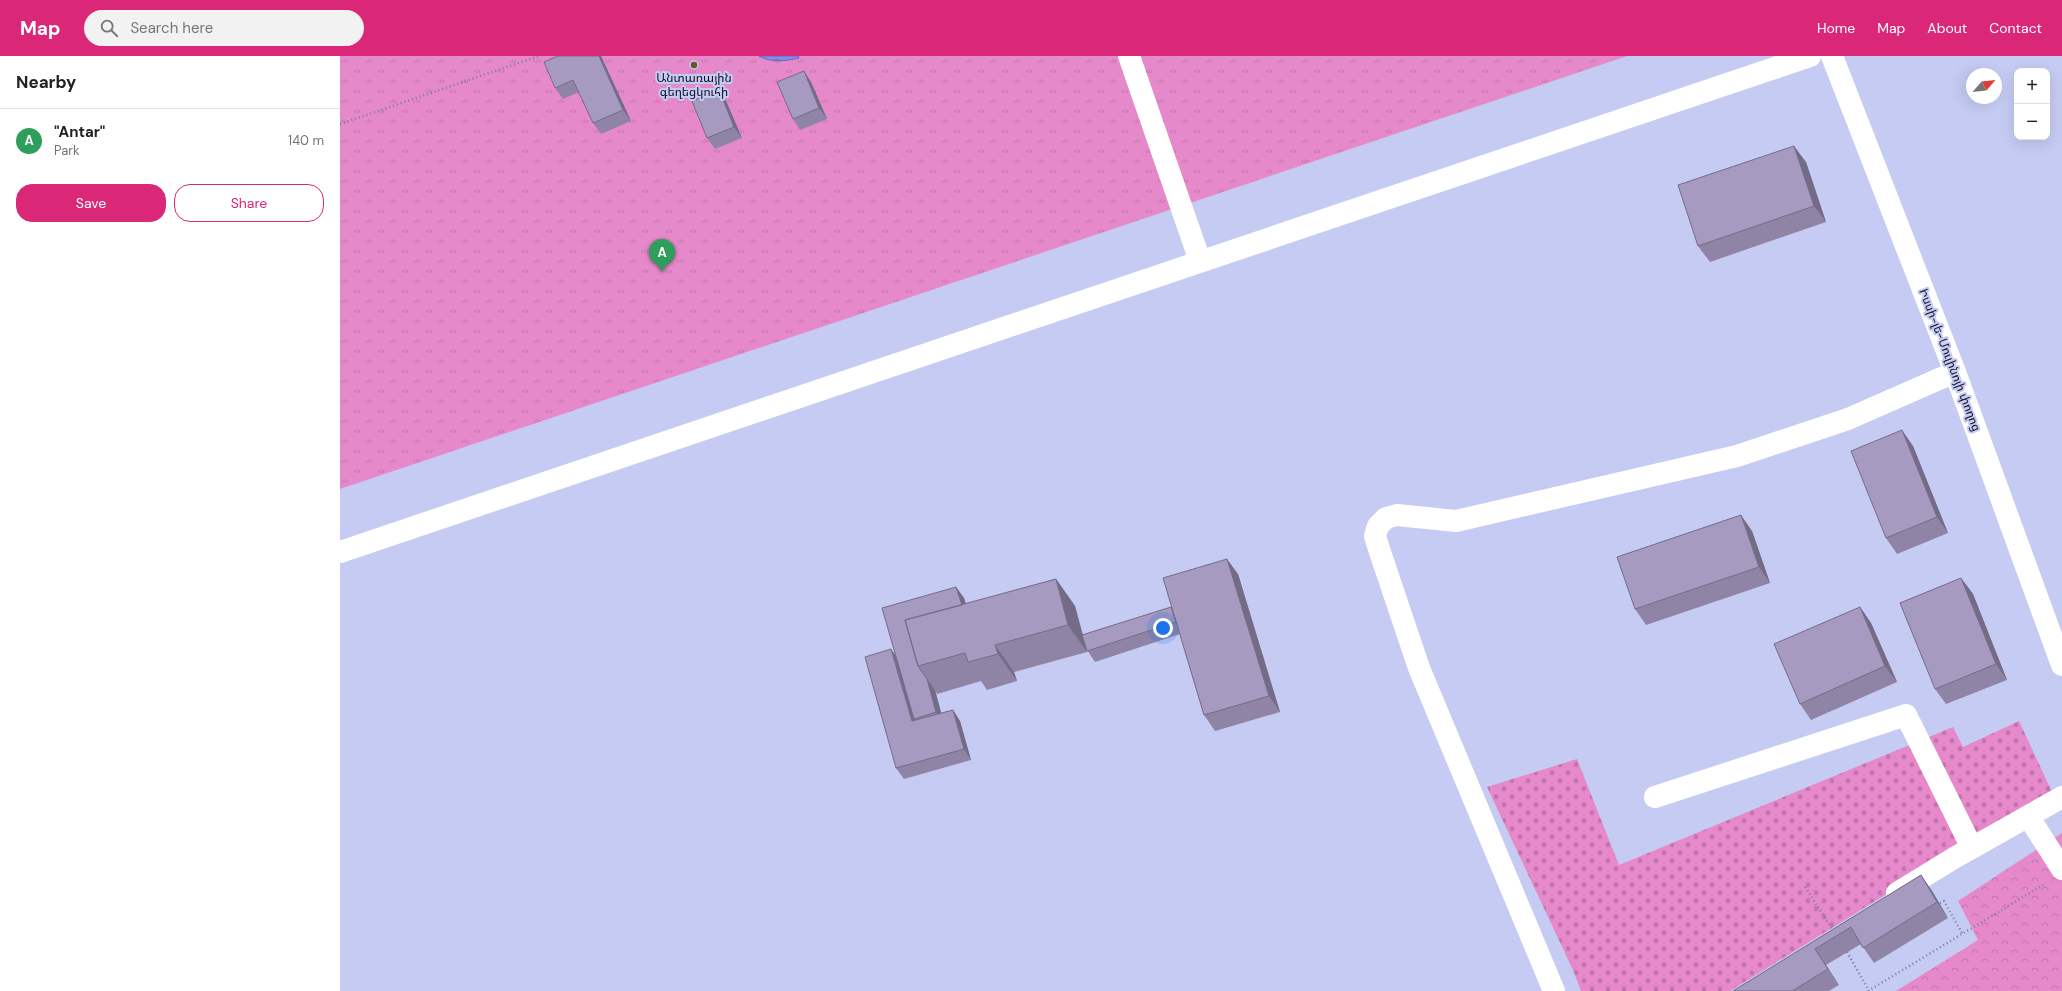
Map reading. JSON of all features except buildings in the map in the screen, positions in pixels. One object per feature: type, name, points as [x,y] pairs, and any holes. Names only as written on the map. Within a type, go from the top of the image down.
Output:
[{"type":"street","points":[[1129,56],[1200,261]]},
{"type":"street","points":[[340,552],[1810,56]]},
{"type":"street","name":"Իսսի-լե-Մուլինոյի փողոց","points":[[1832,56],[1955,372],[2062,665]]},
{"type":"street","points":[[1554,991],[1419,668],[1375,536],[1378,526],[1386,518],[1397,515],[1456,521],[1737,456],[1848,419],[1955,372]]},
{"type":"street","points":[[1654,797],[1906,715],[1972,848]]},
{"type":"street","points":[[1881,904],[1972,848],[2062,797]]},
{"type":"street","points":[[2028,816],[2055,875]]},
{"type":"path","points":[[340,124],[538,56]]},
{"type":"path","points":[[1847,952],[1868,991],[2055,875]]},
{"type":"path","points":[[1804,887],[1834,934]]},
{"type":"path","points":[[1940,903],[1944,901],[1962,933]]},
{"type":"green space","points":[[340,56],[1627,56],[340,489]]},
{"type":"green space","points":[[2019,721],[2052,792],[1730,991],[1581,991],[1573,970],[1487,787],[1577,759],[1619,865],[1953,727],[1963,747]]},
{"type":"green space","points":[[2062,833],[2062,991],[1896,991],[1978,940],[1958,901]]},
{"type":"water","points":[[759,56],[798,56],[799,58],[779,61],[769,60]]},
{"type":"place","name":"Անտառային գեղեցկուհի","points":[[694,65]]},
{"type":"place","name":"\"Antar\"","points":[[662,272]]}]
